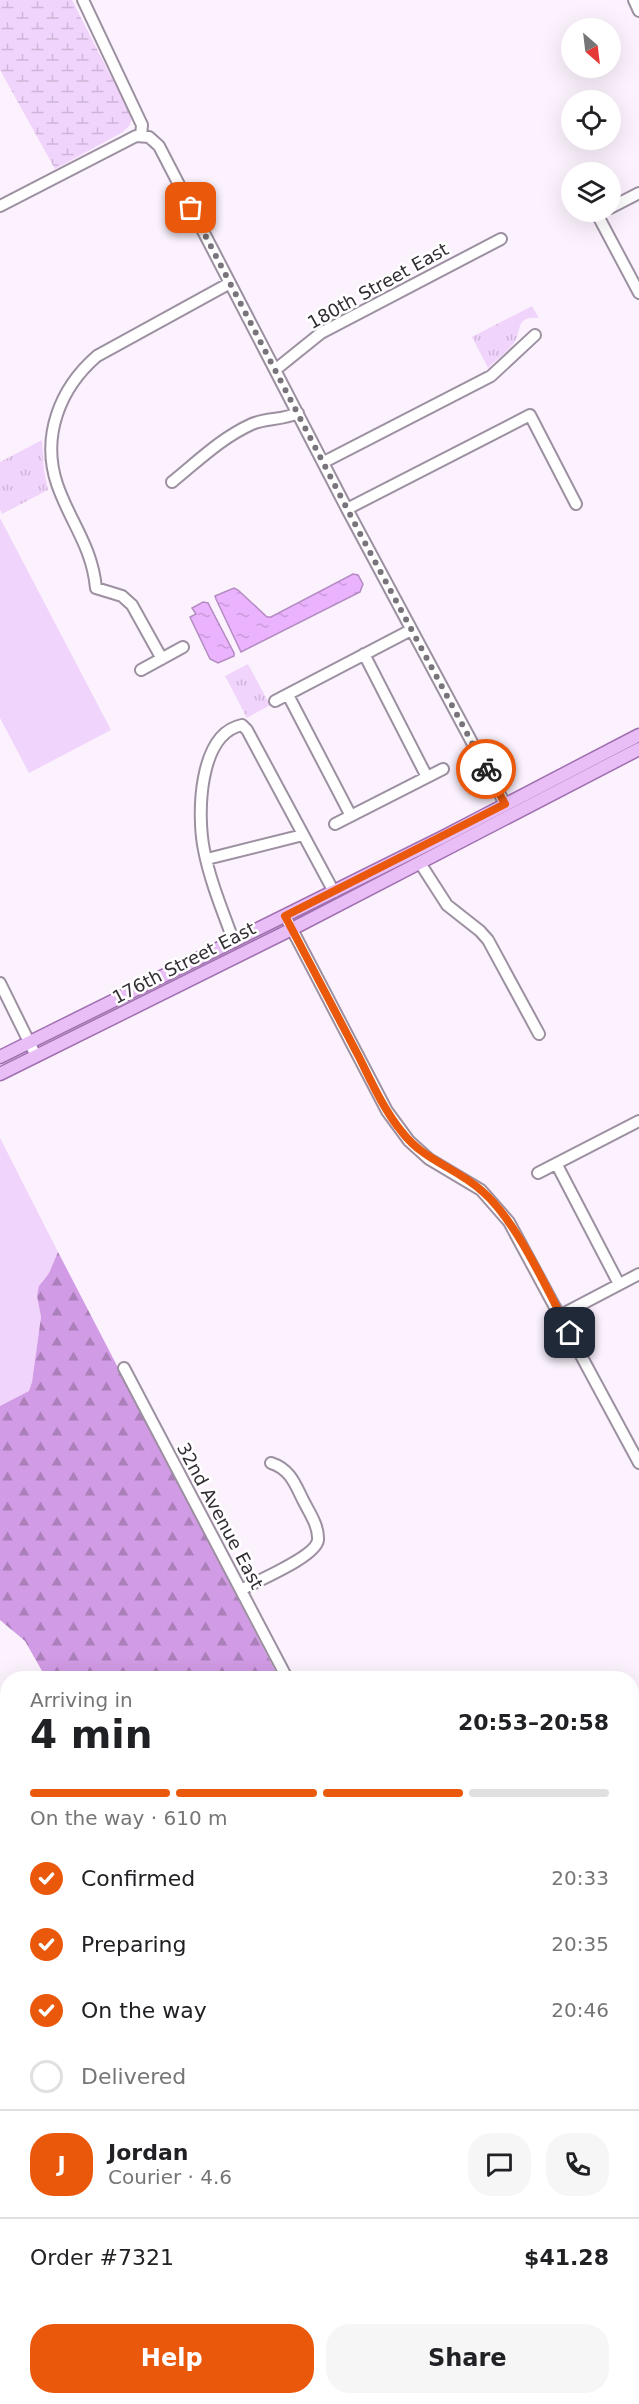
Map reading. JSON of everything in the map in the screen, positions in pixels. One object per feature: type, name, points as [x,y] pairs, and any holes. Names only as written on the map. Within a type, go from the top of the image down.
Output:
[{"type":"main road","name":"176th Street East","points":[[0,1057],[334,892],[639,735]]},
{"type":"main road","name":"176th Street East","points":[[0,1074],[420,864],[639,749]]},
{"type":"main road","points":[[458,843],[464,833],[503,812],[505,804]]},
{"type":"street","points":[[83,0],[142,125],[141,136]]},
{"type":"street","points":[[634,0],[639,11]]},
{"type":"street","points":[[0,206],[126,141],[141,136],[149,137],[159,146],[347,509],[505,804]]},
{"type":"street","points":[[621,202],[639,193]]},
{"type":"street","points":[[604,222],[639,293]]},
{"type":"street","name":"180th Street East","points":[[275,370],[321,333],[501,239]]},
{"type":"street","points":[[162,659],[132,605],[122,596],[96,588],[91,559],[84,540],[66,506],[55,478],[52,434],[55,415],[62,398],[79,372],[97,356],[230,283]]},
{"type":"street","points":[[324,462],[491,376],[535,335]]},
{"type":"street","points":[[172,482],[223,440],[254,423],[298,414]]},
{"type":"street","points":[[347,509],[530,415],[576,504]]},
{"type":"street","points":[[275,701],[411,630]]},
{"type":"street","points":[[141,670],[183,647]]},
{"type":"street","points":[[364,654],[427,777]]},
{"type":"street","points":[[288,694],[351,816]]},
{"type":"street","points":[[234,942],[204,850],[202,788],[208,760],[216,742],[235,726],[242,725],[247,730],[334,892]]},
{"type":"street","points":[[335,824],[443,769]]},
{"type":"street","points":[[207,859],[303,835]]},
{"type":"street","points":[[420,864],[447,905],[488,940],[539,1034]]},
{"type":"street","points":[[285,916],[392,1118],[409,1141],[429,1159],[464,1178],[494,1202],[519,1240],[639,1463]]},
{"type":"street","points":[[0,984],[36,1056]]},
{"type":"street","points":[[538,1173],[639,1122]]},
{"type":"street","points":[[557,1165],[618,1284]]},
{"type":"street","points":[[561,1315],[639,1274]]},
{"type":"street","name":"32nd Avenue East","points":[[124,1368],[284,1671]]},
{"type":"street","points":[[241,1590],[305,1556],[316,1545],[318,1538],[315,1523],[291,1477],[281,1466],[271,1463]]},
{"type":"green space","points":[[0,0],[72,0],[132,118],[130,125],[123,132],[55,169],[0,70]]},
{"type":"green space","points":[[532,306],[539,318],[523,321],[512,345],[488,368],[472,337]]},
{"type":"green space","points":[[42,440],[48,490],[2,514],[0,509],[0,462]]},
{"type":"green space","points":[[0,518],[111,730],[29,773],[0,718]]},
{"type":"green space","points":[[248,664],[270,705],[247,718],[225,676]]},
{"type":"green space","points":[[0,1138],[58,1252],[49,1273],[42,1281],[37,1296],[41,1317],[29,1392],[0,1406]]},
{"type":"green space","points":[[58,1252],[275,1671],[42,1671],[25,1641],[0,1620],[0,1406],[29,1391],[41,1317],[37,1296],[39,1286],[49,1273]]},
{"type":"water","points":[[353,574],[358,575],[363,584],[360,592],[241,652],[215,596],[234,588],[267,617],[271,617]]},
{"type":"water","points":[[203,602],[208,603],[234,653],[234,656],[218,663],[210,659],[190,617],[196,614],[192,608]]},
{"type":"way so far","points":[[191,208],[356,526],[486,769]]},
{"type":"route","points":[[486,769],[505,804],[285,916],[387,1111],[409,1141],[429,1159],[464,1178],[494,1202],[509,1222],[570,1333]]}]
